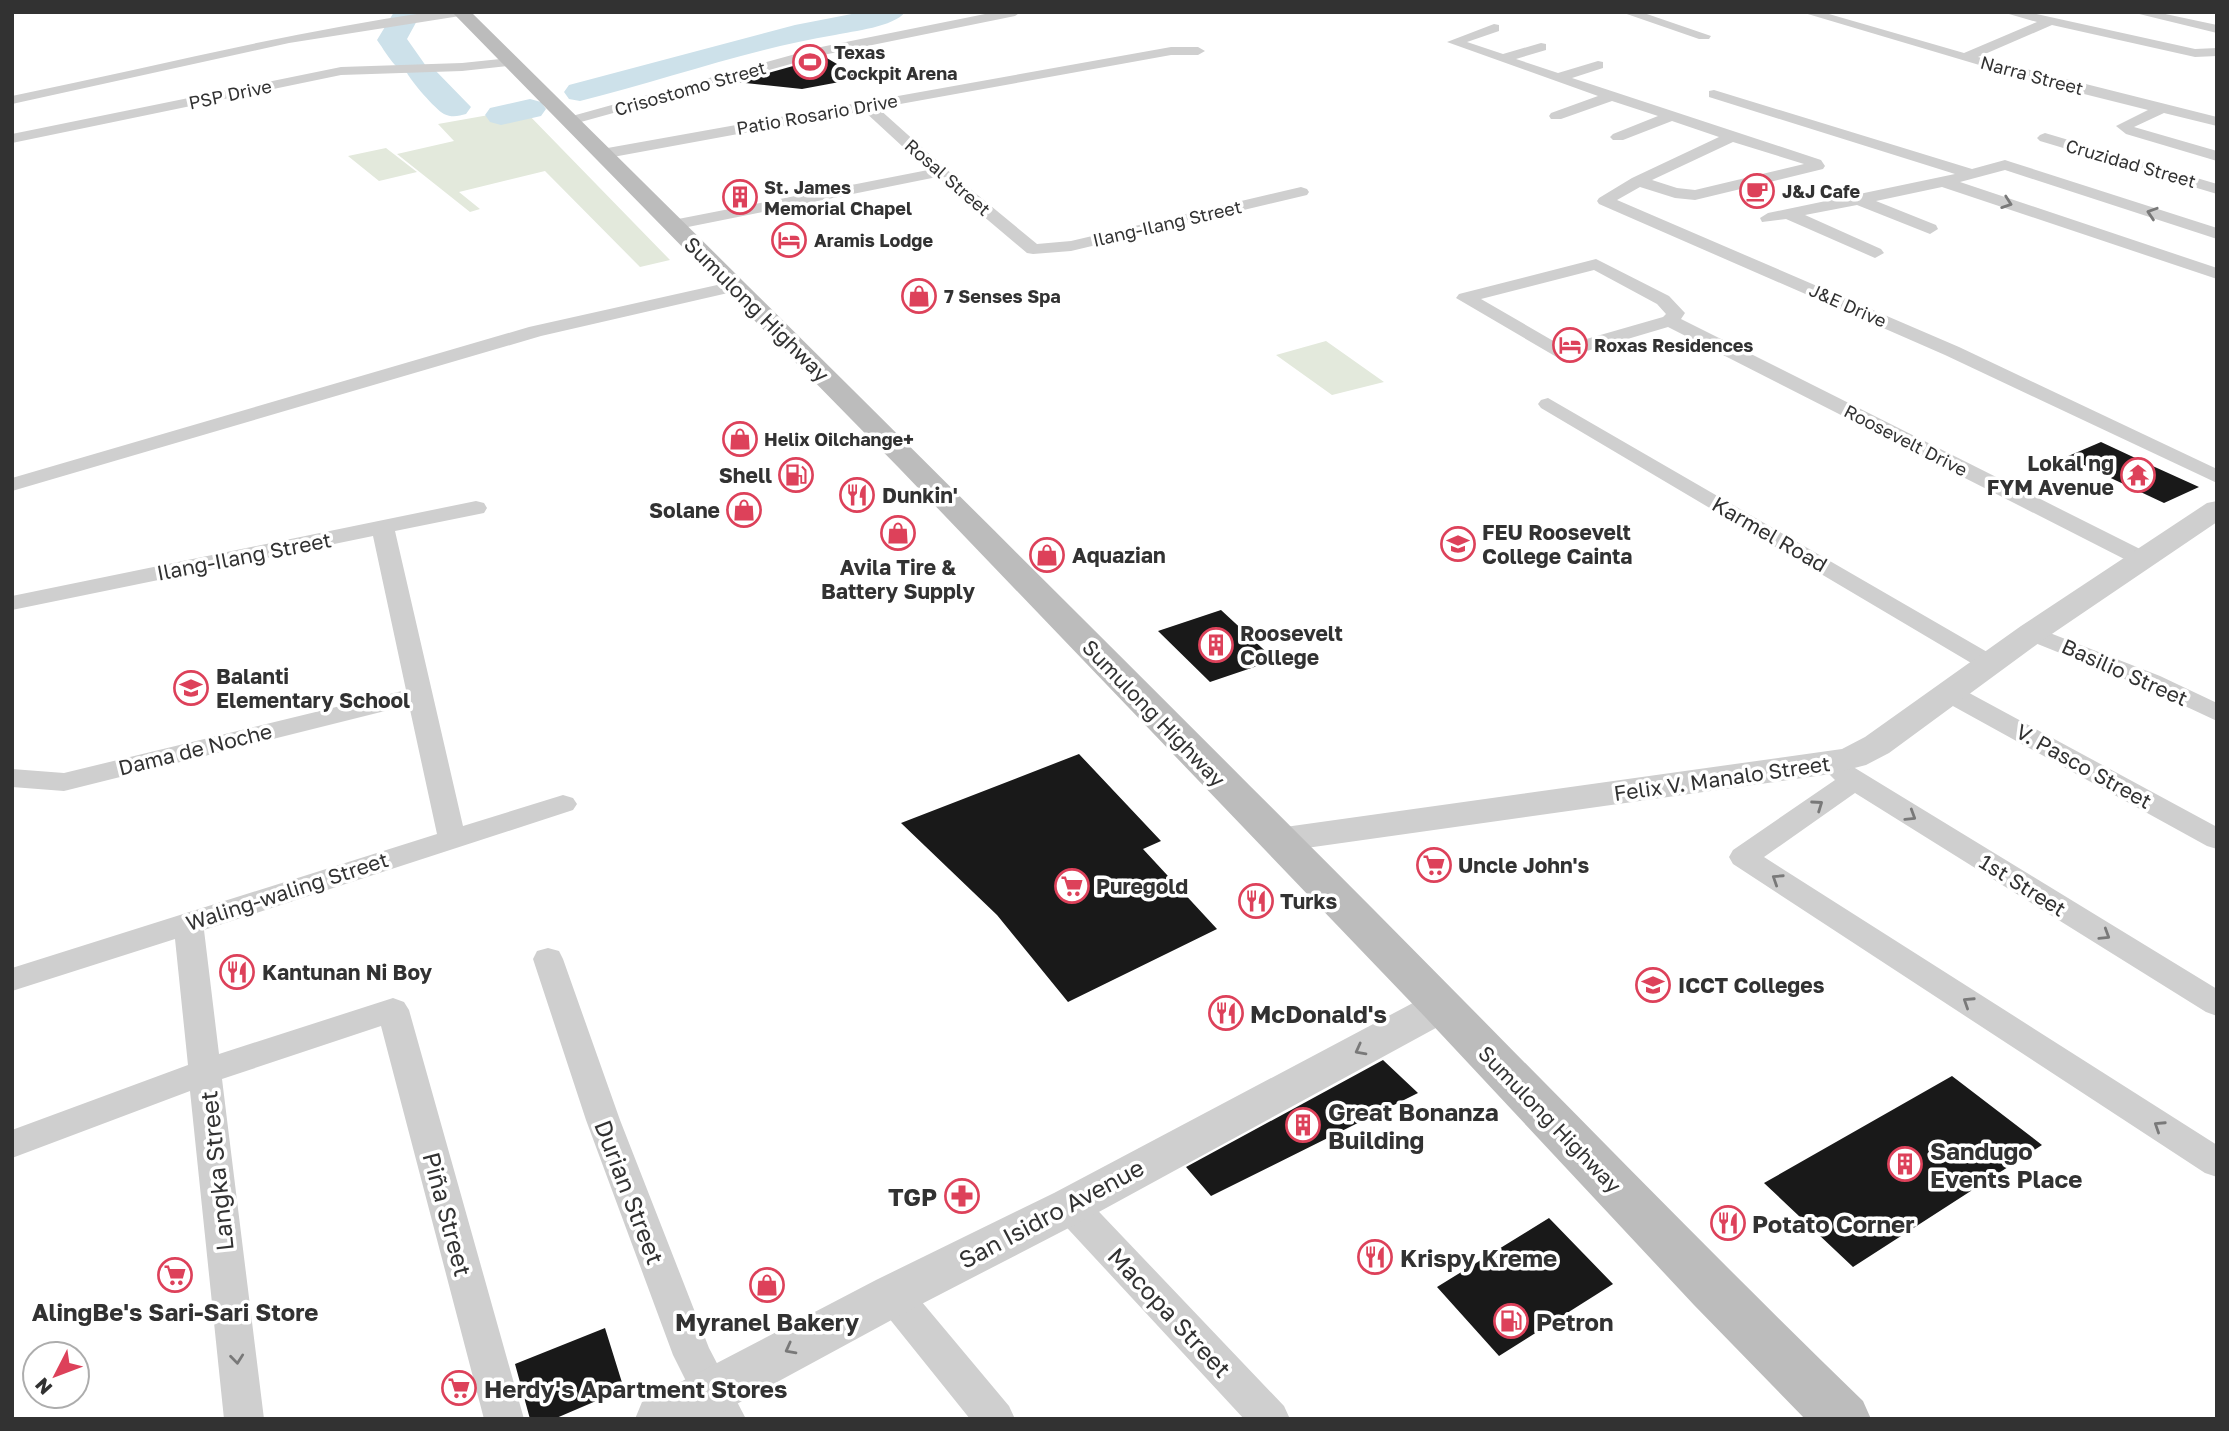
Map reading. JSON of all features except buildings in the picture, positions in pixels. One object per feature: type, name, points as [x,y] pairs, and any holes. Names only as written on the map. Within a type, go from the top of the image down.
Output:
[{"type":"main road","name":"Sumulong Highway","points":[[460,12],[735,286],[1442,1006],[1712,1289],[1843,1419]]},
{"type":"street","points":[[12,100],[232,51],[394,21],[460,12]]},
{"type":"street","name":"Crisostomo Street","points":[[570,121],[821,51],[1015,12]]},
{"type":"street","points":[[1627,12],[1704,36]]},
{"type":"street","points":[[1807,12],[1849,24],[1869,16]]},
{"type":"street","points":[[2008,12],[2195,52],[2215,52]]},
{"type":"street","points":[[2137,12],[2217,29]]},
{"type":"street","points":[[1965,57],[2051,22]]},
{"type":"street","name":"Narra Street","points":[[1849,24],[2217,122]]},
{"type":"street","points":[[1494,28],[1453,43],[1818,165],[1695,195],[1675,193],[1638,181]]},
{"type":"street","points":[[1504,58],[1541,47]]},
{"type":"street","name":"Patio Rosario Drive","points":[[602,153],[1171,51],[1198,51]]},
{"type":"street","name":"PSP Drive","points":[[12,139],[341,71],[450,67],[507,59]]},
{"type":"street","points":[[1560,77],[1598,65]]},
{"type":"street","points":[[44,78],[59,90]]},
{"type":"street","points":[[1714,94],[1972,174]]},
{"type":"street","points":[[1556,116],[1612,96]]},
{"type":"street","name":"Rosal Street","points":[[865,104],[940,172],[1034,249]]},
{"type":"street","points":[[2162,109],[2123,126],[2131,131],[2217,156]]},
{"type":"street","points":[[1618,137],[1672,116]]},
{"type":"street","name":"J&E Drive","points":[[1732,137],[1638,181],[1605,201],[1952,351],[2217,477]]},
{"type":"street","name":"Cruzidad Street","points":[[2045,138],[2217,189]]},
{"type":"street","points":[[1768,218],[2005,165],[2217,234]]},
{"type":"street","points":[[673,225],[940,172]]},
{"type":"street","points":[[1943,181],[2217,274]]},
{"type":"street","name":"Ilang-Ilang Street","points":[[1034,249],[1071,246],[1301,192]]},
{"type":"street","points":[[1858,199],[1930,229]]},
{"type":"street","points":[[1788,214],[1875,253]]},
{"type":"street","points":[[1595,264],[1663,300],[1676,313],[1670,321],[1560,353],[1465,298],[1595,264]]},
{"type":"street","points":[[12,485],[536,331],[735,286]]},
{"type":"street","name":"Roosevelt Drive","points":[[1670,321],[2142,559]]},
{"type":"street","name":"Karmel Road","points":[[1548,404],[1992,664]]},
{"type":"street","name":"Ilang-Ilang Street","points":[[12,603],[476,508]]},
{"type":"street","name":"Felix V. Manalo Street","points":[[1278,840],[1842,772],[1854,757],[1877,745],[2032,633],[2217,509]]},
{"type":"street","points":[[383,529],[452,838]]},
{"type":"street","name":"Basilio Street","points":[[2032,633],[2126,671],[2217,713]]},
{"type":"street","name":"V. Pasco Street","points":[[1951,694],[2217,839]]},
{"type":"street","name":"Dama de Noche","points":[[12,778],[64,782],[418,695]]},
{"type":"street","points":[[1842,772],[1743,857],[2217,1163]]},
{"type":"street","name":"1st Street","points":[[1842,772],[2217,1004]]},
{"type":"street","name":"Waling-waling Street","points":[[12,980],[563,804]]},
{"type":"street","name":"Langka Street","points":[[188,922],[244,1419]]},
{"type":"street","name":"Durian Street","points":[[548,959],[603,1120],[692,1355],[718,1405]]},
{"type":"street","name":"San Isidro Avenue","points":[[660,1419],[718,1405],[892,1295],[1070,1206],[1442,1006]]},
{"type":"street","name":"Piña Street","points":[[205,1072],[393,1010],[504,1419]]},
{"type":"street","points":[[12,1144],[205,1072]]},
{"type":"street","name":"Macopa Street","points":[[1070,1206],[1270,1419]]},
{"type":"street","points":[[892,1295],[995,1419]]},
{"type":"shaded area","points":[[523,109],[670,260],[640,267],[545,171],[459,192],[480,209],[470,212],[397,154],[454,141],[438,124]]},
{"type":"shaded area","points":[[386,148],[417,172],[379,181],[348,156]]},
{"type":"shaded area","points":[[1326,341],[1384,382],[1332,395],[1276,355]]},
{"type":"waterway","points":[[580,92],[805,31],[864,21],[891,12]]},
{"type":"waterway","points":[[405,17],[392,40],[412,65]]},
{"type":"waterway","points":[[422,74],[455,107]]},
{"type":"waterway","points":[[501,115],[530,109]]},
{"type":"place","name":"Texas Cockpit Arena","points":[[810,62]]},
{"type":"place","name":"J&J Cafe","points":[[1757,191]]},
{"type":"place","name":"St. James Memorial Chapel","points":[[740,197]]},
{"type":"place","name":"Aramis Lodge","points":[[789,240]]},
{"type":"place","name":"7 Senses Spa","points":[[919,296]]},
{"type":"place","name":"Roxas Residences","points":[[1570,345]]},
{"type":"place","name":"Helix Oilchange+","points":[[740,439]]},
{"type":"place","name":"Shell","points":[[796,475]]},
{"type":"place","name":"Lokal ng FYM Avenue","points":[[2138,475]]},
{"type":"place","name":"Dunkin'","points":[[857,495]]},
{"type":"place","name":"Solane","points":[[744,510]]},
{"type":"place","name":"Avila Tire & Battery Supply","points":[[898,533]]},
{"type":"place","name":"FEU Roosevelt College Cainta","points":[[1458,544]]},
{"type":"place","name":"Aquazian","points":[[1047,555]]},
{"type":"place","name":"Roosevelt College","points":[[1216,645]]},
{"type":"place","name":"Balanti Elementary School","points":[[191,688]]},
{"type":"place","name":"Uncle John's","points":[[1434,865]]},
{"type":"place","name":"Puregold","points":[[1072,886]]},
{"type":"place","name":"Turks","points":[[1256,901]]},
{"type":"place","name":"Kantunan Ni Boy","points":[[237,972]]},
{"type":"place","name":"ICCT Colleges","points":[[1653,985]]},
{"type":"place","name":"McDonald's","points":[[1226,1013]]},
{"type":"place","name":"Great Bonanza Building","points":[[1303,1125]]},
{"type":"place","name":"Sandugo Events Place","points":[[1905,1164]]},
{"type":"place","name":"TGP","points":[[962,1196]]},
{"type":"place","name":"Potato Corner","points":[[1728,1223]]},
{"type":"place","name":"Krispy Kreme","points":[[1375,1257]]},
{"type":"place","name":"AlingBe's Sari-Sari Store","points":[[175,1275]]},
{"type":"place","name":"Myranel Bakery","points":[[767,1285]]},
{"type":"place","name":"Petron","points":[[1511,1321]]},
{"type":"place","name":"Herdy's Apartment Stores","points":[[459,1388]]}]
